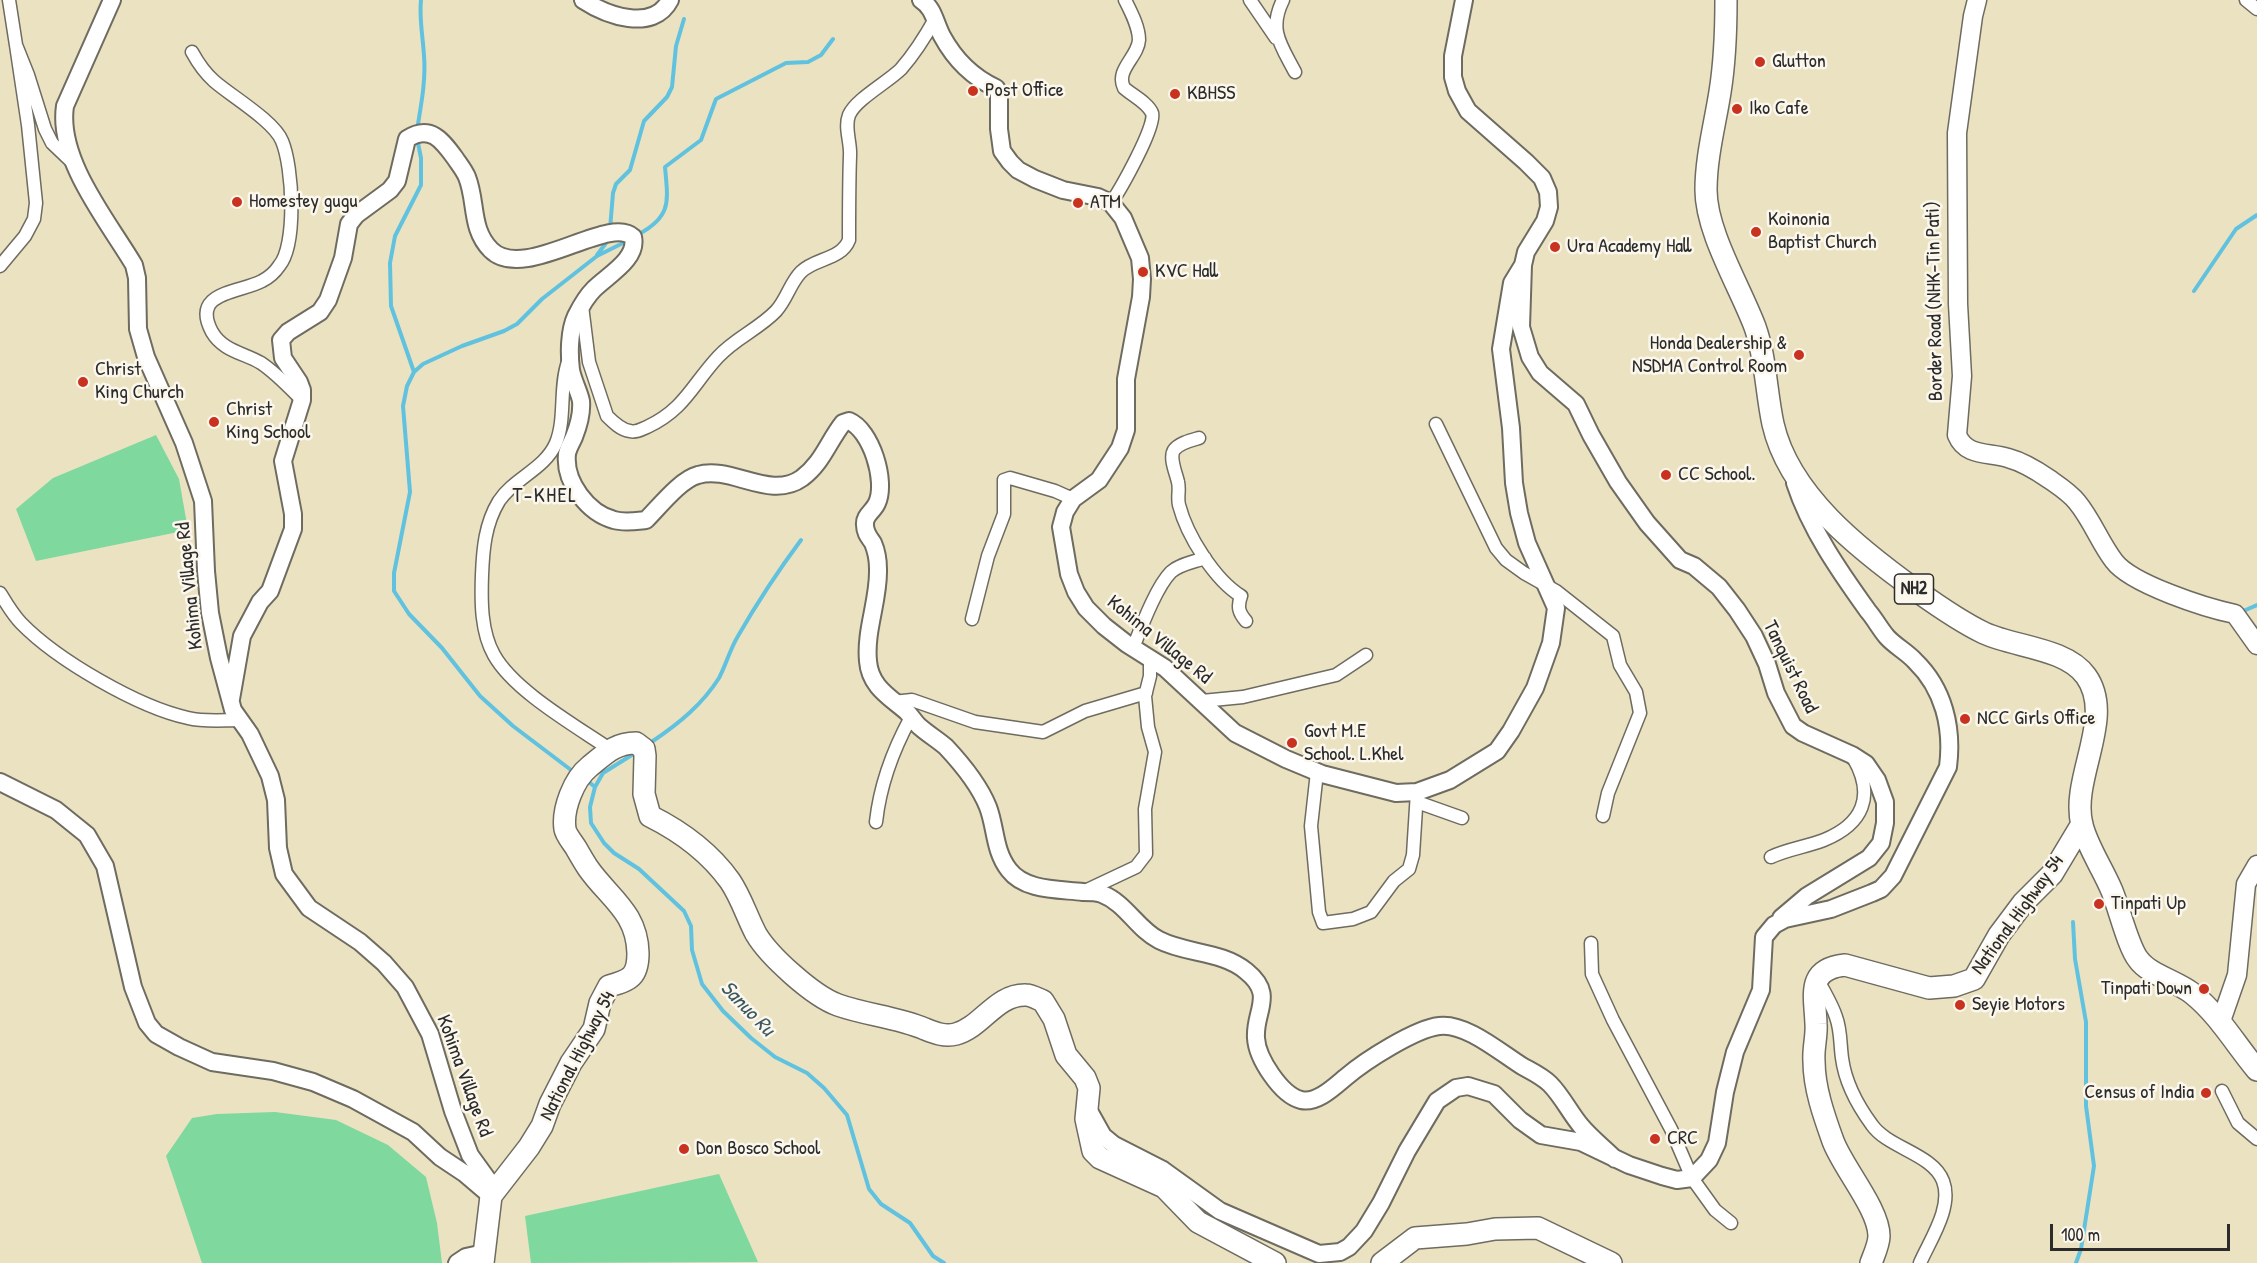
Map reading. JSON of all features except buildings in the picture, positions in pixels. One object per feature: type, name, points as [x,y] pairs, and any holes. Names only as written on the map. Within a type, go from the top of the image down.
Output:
[{"type":"highway","name":"NH2","points":[[1726,0],[1726,52],[1711,138],[1705,193],[1718,242],[1762,348],[1773,423],[1790,468],[1823,511],[1859,547],[1919,593],[1987,634],[2066,660],[2082,671],[2089,680],[2096,705],[2095,725],[2083,784],[2082,824],[2112,890],[2137,959],[2151,971],[2169,978],[2193,994],[2257,1070]]},
{"type":"highway","name":"National Highway 54","points":[[484,1258],[493,1194],[542,1126],[550,1104],[571,1063],[594,1029],[600,1003],[609,986],[629,980],[634,975],[638,962],[638,946],[631,922],[615,897],[589,869],[565,830],[571,788],[585,770],[610,750],[627,742],[636,743],[644,749],[646,762],[644,794],[650,816],[699,847],[713,861],[731,882],[757,936],[790,972],[837,1004],[906,1022],[938,1034],[955,1035],[972,1026],[988,1011],[1010,999],[1027,995],[1043,1001],[1054,1019],[1066,1055],[1085,1078],[1089,1088],[1086,1119],[1093,1151],[1100,1158],[1164,1187],[1198,1222],[1275,1263]]},
{"type":"highway","name":"National Highway 54","points":[[1817,979],[1833,966],[1845,966],[1929,988],[1954,986],[1974,979],[2000,935],[2023,903],[2052,874],[2082,824]]},
{"type":"highway","points":[[1817,979],[1813,1000],[1816,1030],[1814,1060],[1820,1101],[1834,1144],[1872,1211],[1879,1236],[1871,1263]]},
{"type":"highway","points":[[1382,1263],[1415,1238],[1467,1234],[1495,1229],[1538,1228],[1611,1263]]},
{"type":"main road","name":"Border Road (NHK-Tin Pati)","points":[[1977,0],[1957,133],[1957,293],[1962,376],[1957,435],[1961,444],[1969,450],[2010,458],[2034,468],[2077,502],[2115,563],[2133,578],[2219,611],[2235,614],[2257,645]]},
{"type":"main road","points":[[2220,1024],[2237,975],[2246,884],[2257,865]]},
{"type":"street","points":[[0,266],[25,236],[34,219],[36,203],[9,0]]},
{"type":"street","name":"Kohima Village Rd","points":[[112,0],[65,106],[63,120],[75,165],[135,265],[138,328],[146,357],[184,444],[203,501],[210,613],[219,658],[233,711],[254,741],[270,776],[276,800],[278,848],[284,874],[309,908],[360,942],[384,963],[405,987],[430,1034],[445,1077],[453,1111],[470,1155],[493,1194]]},
{"type":"street","points":[[583,0],[614,15],[634,19],[647,18],[658,13],[670,0]]},
{"type":"street","points":[[921,0],[930,8],[942,35],[961,65],[996,88],[999,93],[999,129],[1002,151],[1010,162],[1018,170],[1035,179],[1063,190],[1098,197],[1112,203],[1123,218],[1138,252],[1142,279],[1126,379],[1126,430],[1120,448],[1099,480],[1073,499],[1055,491],[1010,478],[1004,480],[1002,485],[1004,514],[988,556],[972,619]]},
{"type":"street","points":[[1112,203],[1152,126],[1153,118],[1148,107],[1124,88],[1122,83],[1123,71],[1139,43],[1138,29],[1125,0]]},
{"type":"street","points":[[1250,0],[1280,44],[1295,72]]},
{"type":"street","points":[[1280,44],[1275,20],[1283,0]]},
{"type":"street","name":"Kohima Village Rd","points":[[1073,499],[1065,512],[1061,527],[1069,574],[1086,608],[1104,626],[1165,668],[1235,733],[1317,772],[1417,797],[1497,751],[1535,688],[1551,643],[1556,608],[1527,543],[1518,503],[1501,349],[1512,283],[1523,265],[1526,252],[1545,221],[1548,192],[1542,178],[1468,111],[1456,91],[1453,56],[1464,0]]},
{"type":"street","points":[[2246,0],[2257,9]]},
{"type":"street","points":[[582,306],[589,362],[607,416],[621,428],[630,432],[665,418],[687,398],[721,354],[740,337],[764,323],[778,309],[801,272],[846,247],[849,240],[850,156],[847,124],[850,114],[863,98],[882,86],[900,69],[919,47],[935,19]]},
{"type":"street","points":[[16,45],[45,129],[52,143],[75,165]]},
{"type":"street","points":[[192,52],[213,80],[263,120],[279,136],[283,143],[290,176],[290,235],[285,257],[264,281],[234,290],[213,300],[208,308],[209,324],[222,345],[262,364],[302,400]]},
{"type":"street","points":[[231,699],[242,636],[260,602],[270,591],[293,529],[293,514],[283,461],[302,400],[302,390],[283,358],[281,340],[288,332],[320,312],[328,300],[343,258],[350,224],[356,215],[390,190],[397,181],[407,138],[416,133],[430,134],[439,138],[467,177],[472,194],[476,227],[481,237],[498,256],[520,259],[574,245],[613,231],[629,233],[633,237],[633,248],[616,270],[593,290],[582,306],[573,326],[571,370],[581,401],[575,436],[567,453],[569,476],[585,501],[598,514],[616,521],[646,520],[687,480],[699,474],[719,474],[754,483],[786,485],[800,479],[814,468],[843,423],[849,421],[857,424],[863,431],[877,461],[880,479],[878,501],[865,521],[865,529],[874,545],[878,572],[870,617],[868,661],[870,675],[876,685],[893,702],[946,747],[970,776],[988,809],[998,851],[1010,871],[1025,883],[1101,893],[1159,940],[1233,962],[1246,970],[1260,989],[1263,1003],[1256,1039],[1264,1062],[1277,1082],[1287,1093],[1298,1100],[1306,1101],[1317,1098],[1370,1059],[1430,1028],[1442,1025],[1452,1026],[1479,1038],[1544,1078],[1583,1128],[1615,1159]]},
{"type":"street","name":"Tanquist Road","points":[[1523,265],[1521,327],[1530,357],[1540,373],[1576,404],[1618,483],[1647,523],[1680,560],[1694,566],[1719,587],[1737,610],[1754,636],[1776,693],[1793,726],[1803,733],[1852,755],[1866,765],[1877,780],[1885,802],[1885,823],[1881,843],[1869,858],[1793,906],[1774,925]]},
{"type":"street","points":[[571,355],[564,374],[556,442],[537,467],[513,484],[500,499],[485,534],[483,617],[486,635],[495,656],[510,675],[526,691],[610,750]]},
{"type":"street","points":[[1436,424],[1496,548],[1506,560],[1556,591],[1613,636],[1620,665],[1632,683],[1640,703],[1640,713],[1608,793],[1604,816]]},
{"type":"street","points":[[1199,438],[1176,448],[1173,452],[1179,486],[1179,506],[1205,558],[1228,588],[1241,596],[1240,613],[1246,621]]},
{"type":"street","points":[[1086,1105],[1096,1127],[1114,1145],[1163,1170],[1220,1211],[1319,1254],[1340,1252],[1349,1247],[1364,1231],[1437,1101],[1456,1088],[1468,1086],[1481,1088],[1494,1094],[1520,1120],[1541,1135],[1581,1142],[1615,1159],[1670,1178],[1684,1180],[1692,1178],[1709,1160],[1717,1143],[1725,1092],[1735,1052],[1761,990],[1764,937],[1774,925],[1785,919],[1831,909],[1881,888],[1893,876],[1948,767],[1950,751],[1945,710],[1935,684],[1914,659],[1887,638],[1854,591],[1825,546],[1801,501],[1790,468]]},
{"type":"street","points":[[1133,648],[1149,609],[1170,573],[1180,566],[1205,558]]},
{"type":"street","points":[[0,593],[19,621],[35,637],[88,673],[132,697],[189,719],[239,720]]},
{"type":"street","points":[[1202,701],[1243,697],[1336,675],[1366,654]]},
{"type":"street","points":[[1083,892],[1136,867],[1146,854],[1145,809],[1155,752],[1148,726],[1146,693],[1150,676],[1150,657]]},
{"type":"street","points":[[893,702],[912,700],[975,722],[1043,732],[1085,711],[1146,693]]},
{"type":"street","points":[[876,822],[878,800],[888,766],[911,717]]},
{"type":"street","points":[[1771,857],[1782,851],[1825,839],[1844,829],[1862,809],[1865,786],[1861,771],[1852,755]]},
{"type":"street","points":[[1317,772],[1311,826],[1319,912],[1323,923],[1353,919],[1371,912],[1394,881],[1409,869],[1413,855],[1417,797],[1462,818]]},
{"type":"street","points":[[0,782],[56,810],[87,835],[105,866],[133,987],[147,1023],[156,1034],[212,1062],[273,1071],[314,1082],[353,1099],[412,1132],[440,1157],[493,1194]]},
{"type":"street","points":[[1591,944],[1592,974],[1613,1020],[1671,1129],[1692,1178],[1715,1210],[1731,1223]]},
{"type":"street","points":[[1817,979],[1837,1018],[1842,1061],[1847,1078],[1870,1122],[1878,1134],[1923,1160],[1936,1170],[1943,1180],[1946,1196],[1942,1212],[1920,1263]]},
{"type":"street","points":[[2222,1091],[2238,1123],[2257,1139]]},
{"type":"street","points":[[458,1263],[466,1257],[484,1258]]},
{"type":"green space","points":[[156,435],[179,479],[188,530],[36,561],[16,509],[53,478]]},
{"type":"green space","points":[[275,1112],[336,1120],[388,1145],[426,1177],[437,1223],[442,1263],[202,1263],[166,1156],[192,1118],[217,1114]]},
{"type":"green space","points":[[719,1174],[758,1262],[531,1263],[525,1216]]},
{"type":"waterway","points":[[417,130],[424,75],[421,0]]},
{"type":"waterway","points":[[610,229],[616,184],[630,170],[644,121],[667,97],[672,87],[676,46],[684,19]]},
{"type":"waterway","points":[[639,234],[663,214],[667,198],[665,167],[701,140],[716,99],[786,63],[808,62],[821,55],[833,39]]},
{"type":"waterway","points":[[414,372],[391,306],[390,263],[395,236],[421,185],[421,158],[417,138]]},
{"type":"waterway","points":[[2194,291],[2236,229],[2257,215]]},
{"type":"waterway","points":[[597,255],[609,239]]},
{"type":"waterway","points":[[571,770],[513,726],[480,696],[442,648],[409,614],[394,591],[394,573],[410,492],[403,406],[407,386],[414,372],[423,364],[517,324],[542,299],[597,256],[627,241]]},
{"type":"waterway","points":[[653,741],[689,713],[712,688],[745,624],[801,540]]},
{"type":"waterway","points":[[2241,612],[2257,605]]},
{"type":"waterway","points":[[595,787],[603,773],[635,753]]},
{"type":"waterway","name":"Sanuo Ru","points":[[590,783],[595,787],[590,807],[591,823],[604,843],[614,853],[639,869],[684,911],[691,926],[692,950],[702,984],[723,1011],[751,1038],[775,1057],[807,1073],[824,1088],[847,1115],[869,1189],[881,1204],[910,1223],[933,1256],[944,1263]]},
{"type":"waterway","points":[[2073,922],[2075,959],[2086,1022],[2086,1106],[2094,1166],[2081,1249],[2076,1263]]},
{"type":"place","name":"Glutton","points":[[1760,62]]},
{"type":"place","name":"Post Office","points":[[973,91]]},
{"type":"place","name":"KBHSS","points":[[1175,94]]},
{"type":"place","name":"Iko Cafe","points":[[1737,109]]},
{"type":"place","name":"Homestey gugu","points":[[237,202]]},
{"type":"place","name":"ATM","points":[[1078,203]]},
{"type":"place","name":"Koinonia Baptist Church","points":[[1756,232]]},
{"type":"place","name":"Ura Academy Hall","points":[[1555,247]]},
{"type":"place","name":"KVC Hall","points":[[1143,272]]},
{"type":"place","name":"Honda Dealership & NSDMA Control Room","points":[[1799,355]]},
{"type":"place","name":"Christ King Church","points":[[83,382]]},
{"type":"place","name":"Christ King School","points":[[214,422]]},
{"type":"place","name":"CC School.","points":[[1666,475]]},
{"type":"place","name":"NCC Girls Office","points":[[1965,719]]},
{"type":"place","name":"Govt M.E School. L.Khel","points":[[1292,743]]},
{"type":"place","name":"Tinpati Up","points":[[2099,904]]},
{"type":"place","name":"Tinpati Down","points":[[2204,989]]},
{"type":"place","name":"Seyie Motors","points":[[1960,1005]]},
{"type":"place","name":"Census of India","points":[[2206,1093]]},
{"type":"place","name":"CRC","points":[[1655,1139]]},
{"type":"place","name":"Don Bosco School","points":[[684,1149]]},
{"type":"district","name":"T-KHEL","points":[[545,496]]}]
